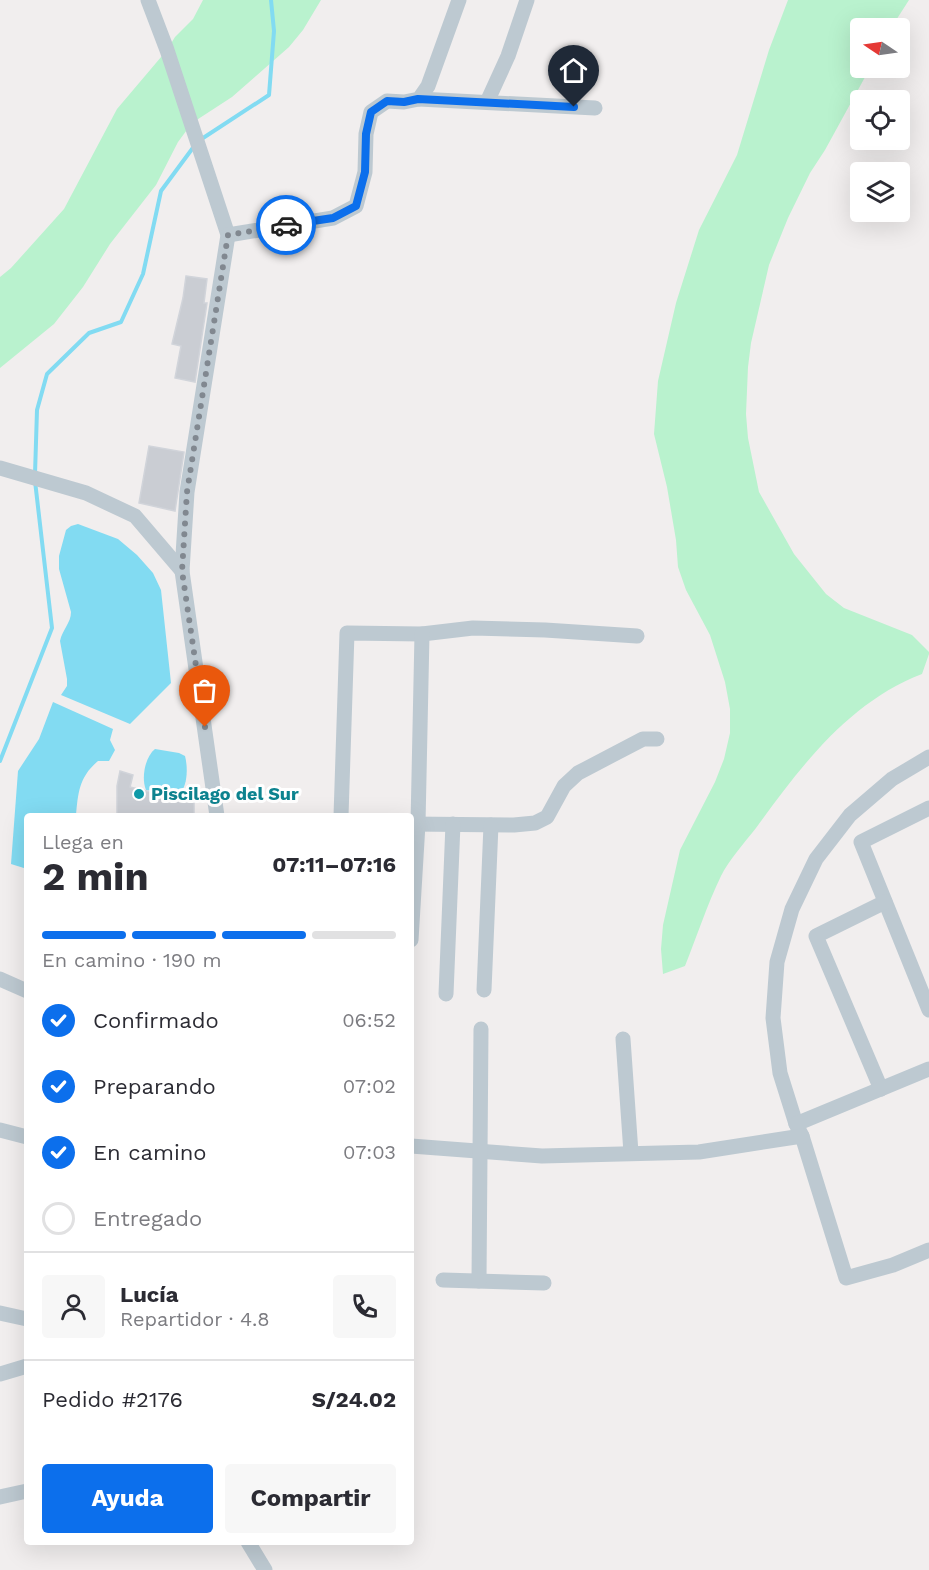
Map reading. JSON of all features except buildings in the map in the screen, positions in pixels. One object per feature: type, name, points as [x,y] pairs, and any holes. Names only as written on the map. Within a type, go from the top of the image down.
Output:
[{"type":"street","points":[[148,0],[167,50],[228,235],[187,492],[182,571],[218,813]]},
{"type":"street","points":[[418,99],[428,86],[459,0]]},
{"type":"street","points":[[487,102],[508,56],[527,0]]},
{"type":"street","points":[[228,235],[333,218],[356,206],[365,172],[366,134],[371,112],[387,101],[404,102],[418,99],[596,108]]},
{"type":"street","points":[[0,468],[86,493],[135,516],[182,571]]},
{"type":"street","points":[[341,813],[347,633],[422,634],[472,628],[637,636]]},
{"type":"street","points":[[422,634],[414,824],[535,823],[547,816],[564,786],[578,772],[643,739],[657,739]]},
{"type":"street","points":[[929,757],[892,779],[850,815],[816,859],[792,909],[777,962],[773,1018],[780,1073],[846,1278],[893,1265],[929,1250]]},
{"type":"street","points":[[929,808],[861,842],[929,1010]]},
{"type":"street","points":[[446,994],[453,824]]},
{"type":"street","points":[[484,990],[491,825]]},
{"type":"street","points":[[881,1089],[816,936],[885,902]]},
{"type":"street","points":[[0,979],[24,990]]},
{"type":"street","points":[[479,1281],[482,1029]]},
{"type":"street","points":[[623,1039],[631,1154]]},
{"type":"street","points":[[414,1146],[542,1156],[699,1152],[799,1130],[881,1089],[929,1069]]},
{"type":"street","points":[[0,1131],[24,1136]]},
{"type":"street","points":[[443,1280],[544,1283]]},
{"type":"street","points":[[0,1313],[24,1318]]},
{"type":"street","points":[[0,1374],[24,1367]]},
{"type":"street","points":[[0,1497],[24,1492]]},
{"type":"street","points":[[250,1545],[265,1570]]},
{"type":"green space","points":[[203,0],[321,0],[303,30],[289,47],[232,97],[192,123],[178,142],[156,185],[110,244],[83,287],[54,324],[0,368],[0,277],[11,268],[64,209],[117,109],[167,50],[175,37],[193,19]]},
{"type":"green space","points":[[788,0],[909,0],[897,18],[850,18],[850,78],[865,78],[858,90],[850,90],[850,104],[810,173],[769,265],[751,343],[746,414],[748,438],[759,492],[794,554],[826,594],[844,608],[912,635],[929,654],[922,674],[872,701],[828,738],[809,759],[724,870],[685,966],[663,974],[661,949],[663,925],[680,850],[715,782],[724,759],[730,733],[730,709],[725,682],[710,635],[686,590],[678,567],[667,487],[654,434],[658,381],[676,303],[699,230],[737,155],[769,50]]},
{"type":"water","points":[[78,524],[118,539],[153,573],[161,590],[171,683],[130,724],[61,695],[67,686],[67,679],[60,641],[70,620],[71,612],[59,569],[59,556],[66,530]]},
{"type":"water","points":[[53,702],[113,729],[110,740],[115,750],[109,761],[98,761],[83,779],[76,813],[24,813],[24,868],[11,864],[18,771],[39,739]]},
{"type":"water","name":"Piscilago del Sur","points":[[155,749],[185,756],[187,771],[184,788],[178,795],[146,790],[145,768]]},
{"type":"waterway","points":[[200,140],[269,95],[274,31],[271,0]]},
{"type":"waterway","points":[[35,474],[37,410],[47,374],[89,333],[121,322],[143,274],[161,191],[195,145]]},
{"type":"waterway","points":[[0,761],[52,628],[35,481]]},
{"type":"way so far","points":[[205,727],[182,571],[187,492],[228,235],[286,225]]},
{"type":"place","name":"Piscilago del Sur","points":[[139,794]]},
{"type":"route","points":[[286,225],[333,218],[356,206],[365,172],[366,134],[371,112],[387,101],[404,102],[418,99],[574,107]]}]
